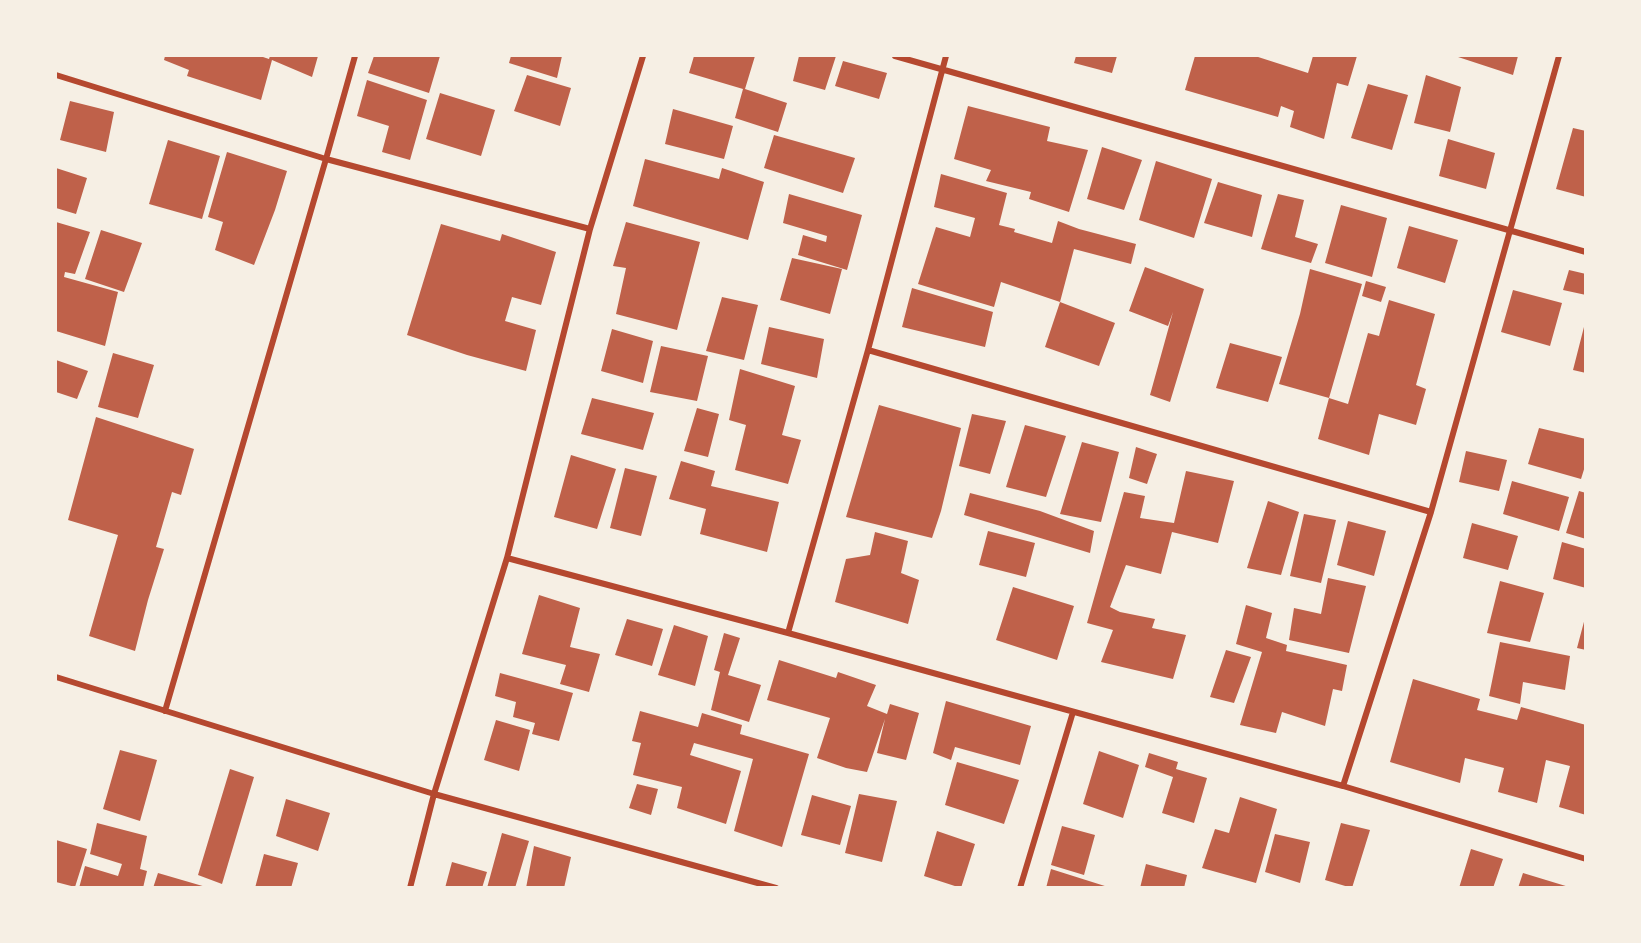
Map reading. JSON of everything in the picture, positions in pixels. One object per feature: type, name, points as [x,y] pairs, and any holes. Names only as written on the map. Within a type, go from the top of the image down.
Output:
[{"type":"street","points":[[165,711],[355,56]]},
{"type":"street","points":[[410,888],[434,795],[507,558],[590,229],[643,56]]},
{"type":"street","points":[[895,56],[1586,252]]},
{"type":"street","points":[[788,633],[868,350],[946,56]]},
{"type":"street","points":[[1343,786],[1431,512],[1559,56]]},
{"type":"street","points":[[56,75],[326,159],[590,229]]},
{"type":"street","points":[[868,350],[1431,512]]},
{"type":"street","points":[[507,558],[1343,786],[1586,859]]},
{"type":"street","points":[[56,677],[434,795],[776,888]]},
{"type":"street","points":[[1020,888],[1073,712]]},
{"type":"building","points":[[165,56],[260,56],[269,59],[270,56],[318,56],[312,77],[272,60],[261,100],[187,76],[189,70],[164,60]]},
{"type":"building","points":[[374,56],[440,56],[429,93],[368,73]]},
{"type":"building","points":[[511,56],[562,56],[557,78],[509,63]]},
{"type":"building","points":[[694,56],[755,56],[745,89],[787,103],[778,132],[735,118],[743,89],[689,73]]},
{"type":"building","points":[[799,56],[836,56],[825,90],[793,81]]},
{"type":"building","points":[[1076,56],[1117,56],[1112,73],[1074,63]]},
{"type":"building","points":[[1195,56],[1255,56],[1308,73],[1313,56],[1357,56],[1348,86],[1337,83],[1324,139],[1290,127],[1294,111],[1281,106],[1278,117],[1185,90]]},
{"type":"building","points":[[1455,56],[1518,56],[1513,75]]},
{"type":"building","points":[[843,61],[887,73],[879,99],[835,86]]},
{"type":"building","points":[[527,75],[571,88],[560,126],[514,111]]},
{"type":"building","points":[[1426,75],[1461,87],[1450,132],[1414,123]]},
{"type":"building","points":[[367,80],[427,100],[410,160],[382,152],[389,126],[357,116]]},
{"type":"building","points":[[1368,84],[1408,95],[1392,150],[1351,138]]},
{"type":"building","points":[[440,93],[495,110],[481,156],[426,139]]},
{"type":"building","points":[[70,101],[114,112],[106,152],[60,140]]},
{"type":"building","points":[[968,106],[1050,127],[1047,141],[1088,150],[1069,212],[1029,199],[1031,192],[986,181],[991,170],[954,159]]},
{"type":"building","points":[[673,109],[733,126],[724,159],[665,144]]},
{"type":"building","points":[[1573,128],[1586,131],[1586,197],[1556,189]]},
{"type":"building","points":[[774,135],[855,158],[843,193],[764,168]]},
{"type":"building","points":[[1448,139],[1495,153],[1486,189],[1439,176]]},
{"type":"building","points":[[168,140],[220,156],[202,219],[149,204]]},
{"type":"building","points":[[1102,147],[1142,160],[1124,210],[1087,199]]},
{"type":"building","points":[[227,152],[287,171],[254,265],[215,250],[223,222],[208,217]]},
{"type":"building","points":[[645,159],[719,179],[722,168],[764,182],[748,240],[633,206]]},
{"type":"building","points":[[1156,161],[1212,179],[1194,238],[1139,220]]},
{"type":"building","points":[[56,168],[87,178],[76,214],[56,208]]},
{"type":"building","points":[[941,174],[1007,193],[999,225],[1015,229],[1014,232],[1052,243],[1058,221],[1136,244],[1131,264],[1074,249],[1060,302],[1001,282],[994,307],[918,284],[936,227],[970,237],[975,218],[934,207]]},
{"type":"building","points":[[1218,182],[1262,195],[1252,237],[1204,223]]},
{"type":"building","points":[[789,194],[862,215],[847,270],[798,255],[803,235],[826,242],[827,236],[783,223]]},
{"type":"building","points":[[1278,194],[1304,200],[1295,237],[1318,244],[1311,263],[1261,249]]},
{"type":"building","points":[[1341,205],[1387,218],[1372,277],[1325,263]]},
{"type":"building","points":[[56,222],[90,232],[75,274],[65,272],[64,277],[118,292],[105,346],[56,331]]},
{"type":"building","points":[[626,222],[700,242],[677,330],[616,314],[626,268],[613,266]]},
{"type":"building","points":[[441,224],[500,241],[502,234],[556,252],[541,305],[512,297],[505,321],[536,330],[526,371],[407,335]]},
{"type":"building","points":[[1409,226],[1458,240],[1445,283],[1397,268]]},
{"type":"building","points":[[101,230],[142,243],[124,292],[85,279]]},
{"type":"building","points":[[792,258],[842,269],[830,314],[780,300]]},
{"type":"building","points":[[1145,267],[1204,289],[1170,402],[1150,395],[1173,312],[1168,326],[1129,311]]},
{"type":"building","points":[[1310,269],[1362,284],[1329,398],[1279,384],[1300,314]]},
{"type":"building","points":[[1569,270],[1586,274],[1586,295],[1563,290]]},
{"type":"building","points":[[1366,281],[1386,287],[1381,302],[1362,296]]},
{"type":"building","points":[[912,288],[993,312],[985,347],[902,327]]},
{"type":"building","points":[[1513,290],[1562,303],[1550,346],[1501,332]]},
{"type":"building","points":[[722,297],[758,305],[744,360],[706,351]]},
{"type":"building","points":[[1389,300],[1435,314],[1416,385],[1426,389],[1416,425],[1379,414],[1369,455],[1318,439],[1329,398],[1348,404],[1368,333],[1379,336]]},
{"type":"building","points":[[1060,302],[1115,323],[1099,366],[1045,347]]},
{"type":"building","points":[[1586,323],[1586,373],[1573,370]]},
{"type":"building","points":[[769,327],[824,339],[817,378],[761,364]]},
{"type":"building","points":[[612,329],[653,341],[643,383],[601,371]]},
{"type":"building","points":[[1230,343],[1282,357],[1268,402],[1216,388]]},
{"type":"building","points":[[661,346],[708,356],[697,401],[650,392]]},
{"type":"building","points":[[113,353],[154,365],[138,418],[98,407]]},
{"type":"building","points":[[56,360],[88,371],[77,399],[56,392]]},
{"type":"building","points":[[740,369],[795,386],[782,435],[801,440],[788,484],[735,470],[746,425],[729,420]]},
{"type":"building","points":[[592,398],[654,413],[643,450],[581,434]]},
{"type":"building","points":[[879,405],[961,428],[941,511],[932,538],[846,517]]},
{"type":"building","points":[[697,408],[719,414],[708,457],[684,451]]},
{"type":"building","points":[[972,414],[1006,421],[990,474],[959,466]]},
{"type":"building","points":[[96,417],[194,449],[181,495],[172,492],[156,547],[164,549],[135,651],[89,636],[118,535],[68,520]]},
{"type":"building","points":[[1025,425],[1066,436],[1046,497],[1006,487]]},
{"type":"building","points":[[1539,428],[1586,439],[1586,463],[1581,479],[1528,464]]},
{"type":"building","points":[[1082,442],[1119,452],[1101,522],[1060,514]]},
{"type":"building","points":[[1136,447],[1157,454],[1147,484],[1129,478]]},
{"type":"building","points":[[1466,451],[1507,460],[1499,491],[1459,482]]},
{"type":"building","points":[[571,455],[616,469],[597,529],[554,517]]},
{"type":"building","points":[[681,461],[715,471],[711,486],[779,502],[767,552],[700,534],[706,509],[669,499]]},
{"type":"building","points":[[625,468],[657,476],[641,536],[610,528]]},
{"type":"building","points":[[1186,471],[1234,481],[1218,543],[1172,532],[1161,574],[1126,565],[1110,607],[1120,612],[1155,619],[1152,628],[1186,635],[1173,679],[1101,662],[1113,630],[1087,623],[1124,492],[1145,496],[1140,518],[1174,523]]},
{"type":"building","points":[[1512,481],[1569,497],[1559,531],[1503,514]]},
{"type":"building","points":[[1579,491],[1586,493],[1586,539],[1566,533]]},
{"type":"building","points":[[970,493],[1040,511],[1094,531],[1090,553],[964,515]]},
{"type":"building","points":[[1268,501],[1299,512],[1281,575],[1247,568]]},
{"type":"building","points":[[1304,514],[1336,520],[1321,583],[1290,576]]},
{"type":"building","points":[[1348,521],[1386,531],[1374,576],[1337,565]]},
{"type":"building","points":[[1472,523],[1518,536],[1508,570],[1463,558]]},
{"type":"building","points":[[988,531],[1035,543],[1026,577],[979,565]]},
{"type":"building","points":[[875,532],[908,541],[901,573],[919,580],[908,624],[835,602],[846,559],[870,555]]},
{"type":"building","points":[[1562,542],[1586,549],[1586,588],[1553,579]]},
{"type":"building","points":[[1328,578],[1366,586],[1349,653],[1289,640],[1294,608],[1321,614]]},
{"type":"building","points":[[1500,581],[1544,593],[1530,642],[1487,633]]},
{"type":"building","points":[[1013,587],[1074,606],[1057,660],[996,640]]},
{"type":"building","points":[[539,595],[580,608],[570,647],[600,654],[589,692],[560,684],[566,665],[522,654]]},
{"type":"building","points":[[1246,605],[1272,613],[1266,638],[1287,645],[1286,651],[1347,665],[1342,691],[1333,689],[1325,726],[1282,712],[1276,733],[1240,725],[1262,652],[1236,644]]},
{"type":"building","points":[[1586,618],[1586,650],[1577,648]]},
{"type":"building","points":[[627,619],[663,629],[652,666],[615,655]]},
{"type":"building","points":[[674,625],[708,636],[695,686],[658,675]]},
{"type":"building","points":[[724,633],[740,638],[728,675],[761,685],[749,722],[711,710],[720,672],[714,670]]},
{"type":"building","points":[[1500,642],[1570,656],[1565,690],[1523,682],[1520,704],[1489,696]]},
{"type":"building","points":[[1226,650],[1251,657],[1234,703],[1210,697]]},
{"type":"building","points":[[779,660],[836,678],[838,672],[876,685],[867,706],[887,714],[890,704],[919,713],[906,760],[877,753],[885,719],[867,772],[846,768],[817,758],[830,718],[767,700]]},
{"type":"building","points":[[500,673],[573,693],[559,741],[532,734],[535,723],[513,717],[516,702],[495,696]]},
{"type":"building","points":[[1413,679],[1480,699],[1477,710],[1517,720],[1521,707],[1586,725],[1586,815],[1559,807],[1570,766],[1546,760],[1537,803],[1498,792],[1504,768],[1465,758],[1460,783],[1390,762]]},
{"type":"building","points":[[946,701],[1031,726],[1020,765],[955,747],[951,760],[933,753]]},
{"type":"building","points":[[640,711],[698,727],[702,713],[742,725],[740,734],[809,754],[782,847],[734,831],[753,759],[694,743],[690,755],[741,771],[726,824],[677,808],[682,787],[633,775],[641,743],[632,741]]},
{"type":"building","points":[[496,720],[530,730],[519,771],[484,760]]},
{"type":"building","points":[[120,750],[157,760],[140,821],[103,809]]},
{"type":"building","points":[[1099,751],[1139,765],[1123,818],[1083,804]]},
{"type":"building","points":[[1149,753],[1178,762],[1176,769],[1207,778],[1194,823],[1162,813],[1173,777],[1145,767]]},
{"type":"building","points":[[957,762],[1019,780],[1004,824],[945,805]]},
{"type":"building","points":[[230,769],[254,777],[222,884],[198,875]]},
{"type":"building","points":[[637,784],[658,789],[651,815],[629,808]]},
{"type":"building","points":[[859,794],[897,801],[882,862],[845,853]]},
{"type":"building","points":[[812,795],[851,806],[840,845],[801,835]]},
{"type":"building","points":[[1240,797],[1277,809],[1256,883],[1202,868],[1215,829],[1229,833]]},
{"type":"building","points":[[286,799],[330,813],[318,851],[276,836]]},
{"type":"building","points":[[97,823],[147,836],[140,869],[147,871],[143,888],[79,888],[85,866],[118,876],[122,864],[90,854]]},
{"type":"building","points":[[1341,823],[1370,830],[1352,888],[1325,880]]},
{"type":"building","points":[[1062,826],[1095,835],[1084,875],[1051,865]]},
{"type":"building","points":[[937,831],[975,844],[961,888],[924,876]]},
{"type":"building","points":[[502,833],[529,841],[515,888],[487,888]]},
{"type":"building","points":[[1275,834],[1310,842],[1300,883],[1265,872]]},
{"type":"building","points":[[56,840],[87,849],[75,887],[56,882]]},
{"type":"building","points":[[534,846],[571,857],[564,888],[526,888]]},
{"type":"building","points":[[1471,849],[1503,859],[1493,888],[1459,888]]},
{"type":"building","points":[[264,854],[298,863],[291,888],[255,888]]},
{"type":"building","points":[[452,862],[487,872],[482,888],[445,888]]},
{"type":"building","points":[[1146,864],[1187,875],[1184,888],[1140,888]]},
{"type":"building","points":[[1051,869],[1108,887],[1108,888],[1046,888]]},
{"type":"building","points":[[158,873],[206,887],[206,888],[153,888]]},
{"type":"building","points":[[1523,873],[1569,887],[1569,888],[1518,888]]}]
